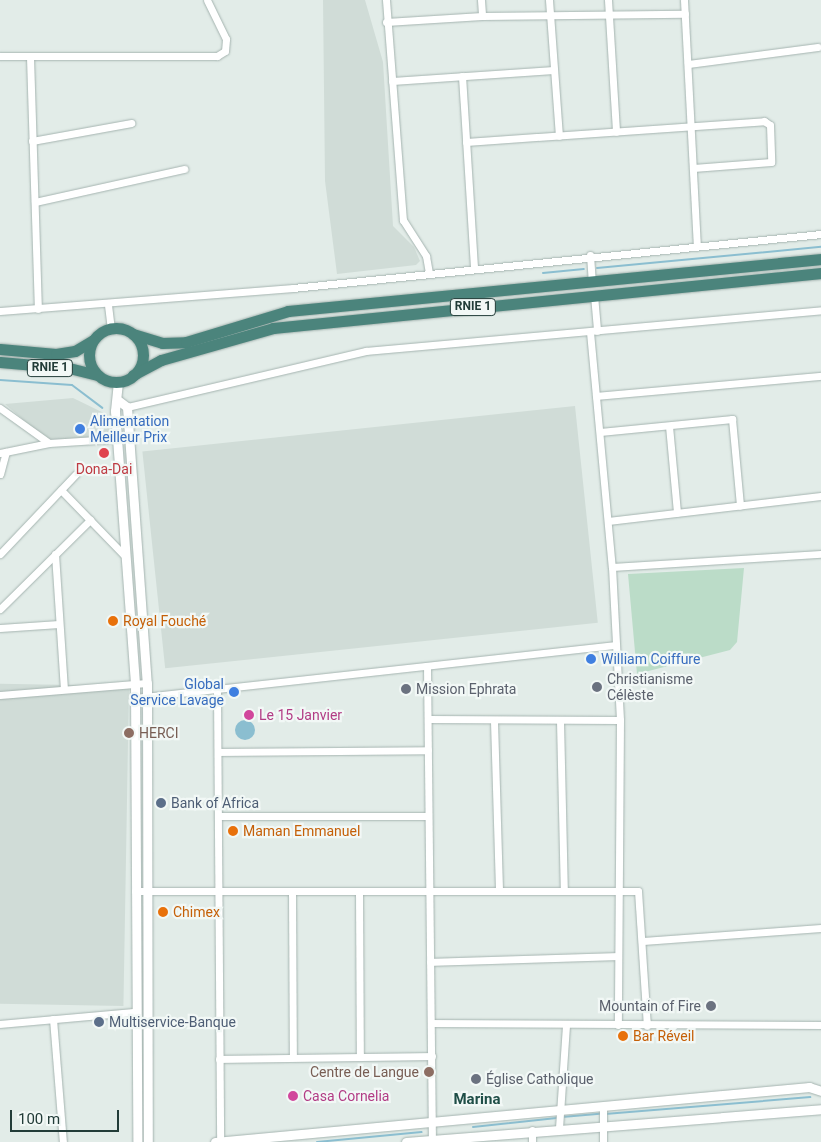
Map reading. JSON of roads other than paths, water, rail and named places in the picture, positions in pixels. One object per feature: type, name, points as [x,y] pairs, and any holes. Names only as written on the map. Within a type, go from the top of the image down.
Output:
[{"type":"highway","name":"RNIE 1","points":[[0,348],[65,354],[112,328],[162,343],[186,342],[288,311],[821,259]]},
{"type":"highway","name":"RNIE 1","points":[[0,362],[74,368],[118,382],[161,360],[273,328],[821,273]]},
{"type":"highway","points":[[133,334],[142,354],[133,375]]},
{"type":"highway","name":"RNIE 1","points":[[93,340],[89,360],[100,377]]},
{"type":"street","points":[[0,56],[217,56],[225,51],[226,40],[206,0]]},
{"type":"street","points":[[386,0],[386,22],[403,220],[426,256],[429,273]]},
{"type":"street","points":[[481,0],[482,16]]},
{"type":"street","points":[[549,0],[559,136]]},
{"type":"street","points":[[608,0],[616,132]]},
{"type":"street","points":[[684,0],[697,245]]},
{"type":"street","points":[[386,22],[482,16],[609,12],[685,14]]},
{"type":"street","points":[[688,64],[818,47]]},
{"type":"street","points":[[30,57],[38,309]]},
{"type":"street","points":[[392,81],[554,70]]},
{"type":"street","points":[[462,76],[474,268]]},
{"type":"street","points":[[466,142],[691,128],[764,121],[772,128],[771,162],[693,168]]},
{"type":"street","points":[[32,141],[131,123]]},
{"type":"street","points":[[34,202],[184,169]]},
{"type":"street","points":[[0,311],[108,305],[590,255],[821,234]]},
{"type":"street","points":[[590,255],[592,281]]},
{"type":"street","points":[[594,295],[596,396],[612,568],[620,720],[616,891],[618,1025]]},
{"type":"street","points":[[108,305],[112,328]]},
{"type":"street","points":[[127,407],[366,351],[821,310]]},
{"type":"street","points":[[596,396],[821,376]]},
{"type":"street","points":[[118,382],[119,400],[115,411],[116,439],[135,684],[137,1142]]},
{"type":"street","points":[[119,400],[127,407],[147,683],[148,1142]]},
{"type":"street","points":[[0,408],[49,443]]},
{"type":"street","points":[[600,432],[733,420],[740,506]]},
{"type":"street","points":[[669,426],[677,514]]},
{"type":"street","points":[[0,474],[3,452],[49,443],[128,438]]},
{"type":"street","points":[[0,554],[76,474]]},
{"type":"street","points":[[61,490],[125,556]]},
{"type":"street","points":[[608,521],[821,496]]},
{"type":"street","points":[[0,609],[90,520]]},
{"type":"street","points":[[55,554],[64,689]]},
{"type":"street","points":[[612,568],[821,554]]},
{"type":"street","points":[[0,628],[59,624]]},
{"type":"street","points":[[135,698],[616,645]]},
{"type":"street","points":[[427,666],[432,1140]]},
{"type":"street","points":[[0,695],[147,683]]},
{"type":"street","points":[[217,689],[220,1142]]},
{"type":"street","points":[[428,719],[494,722],[620,720]]},
{"type":"street","points":[[560,721],[564,891]]},
{"type":"street","points":[[494,722],[499,891]]},
{"type":"street","points":[[218,752],[428,750]]},
{"type":"street","points":[[218,816],[428,816]]},
{"type":"street","points":[[135,891],[638,891],[644,940],[648,1026]]},
{"type":"street","points":[[292,891],[293,1057]]},
{"type":"street","points":[[359,891],[360,1057]]},
{"type":"street","points":[[644,940],[821,928]]},
{"type":"street","points":[[430,962],[616,956]]},
{"type":"street","points":[[0,1024],[135,1012]]},
{"type":"street","points":[[53,1019],[63,1142]]},
{"type":"street","points":[[431,1024],[821,1025]]},
{"type":"street","points":[[559,1128],[566,1025]]},
{"type":"street","points":[[220,1059],[432,1056]]},
{"type":"street","points":[[215,1142],[809,1087],[821,1091]]},
{"type":"street","points":[[603,1106],[603,1142]]},
{"type":"street","points":[[406,1142],[464,1139],[532,1130],[603,1124],[821,1109]]},
{"type":"street","points":[[532,1130],[532,1142]]},
{"type":"water","points":[[245,720],[252,723],[255,730],[252,737],[245,740],[238,737],[235,730],[238,723]]},
{"type":"waterway","points":[[597,268],[821,247]]},
{"type":"waterway","points":[[543,273],[584,269]]},
{"type":"waterway","points":[[0,380],[72,385],[102,408]]},
{"type":"waterway","points":[[605,1114],[810,1097]]},
{"type":"waterway","points":[[562,1117],[600,1114]]},
{"type":"waterway","points":[[473,1127],[557,1118]]},
{"type":"waterway","points":[[317,1142],[422,1132]]},
{"type":"place","name":"Alimentation Meilleur Prix","points":[[80,429]]},
{"type":"place","name":"Dona-Dai","points":[[104,453]]},
{"type":"place","name":"Royal Fouché","points":[[113,621]]},
{"type":"place","name":"William Coiffure","points":[[591,659]]},
{"type":"place","name":"Christianisme Célèste","points":[[597,687]]},
{"type":"place","name":"Mission Ephrata","points":[[406,689]]},
{"type":"place","name":"Global Service Lavage","points":[[234,692]]},
{"type":"place","name":"Le 15 Janvier","points":[[249,715]]},
{"type":"place","name":"HERCI","points":[[129,733]]},
{"type":"place","name":"Bank of Africa","points":[[161,803]]},
{"type":"place","name":"Maman Emmanuel","points":[[233,831]]},
{"type":"place","name":"Chimex","points":[[163,912]]},
{"type":"place","name":"Mountain of Fire","points":[[711,1006]]},
{"type":"place","name":"Multiservice-Banque","points":[[99,1022]]},
{"type":"place","name":"Bar Réveil","points":[[623,1036]]},
{"type":"place","name":"Centre de Langue","points":[[429,1072]]},
{"type":"place","name":"Église Catholique","points":[[476,1079]]},
{"type":"place","name":"Casa Cornelia","points":[[293,1096]]},
{"type":"district","name":"Marina","points":[[477,1100]]}]
